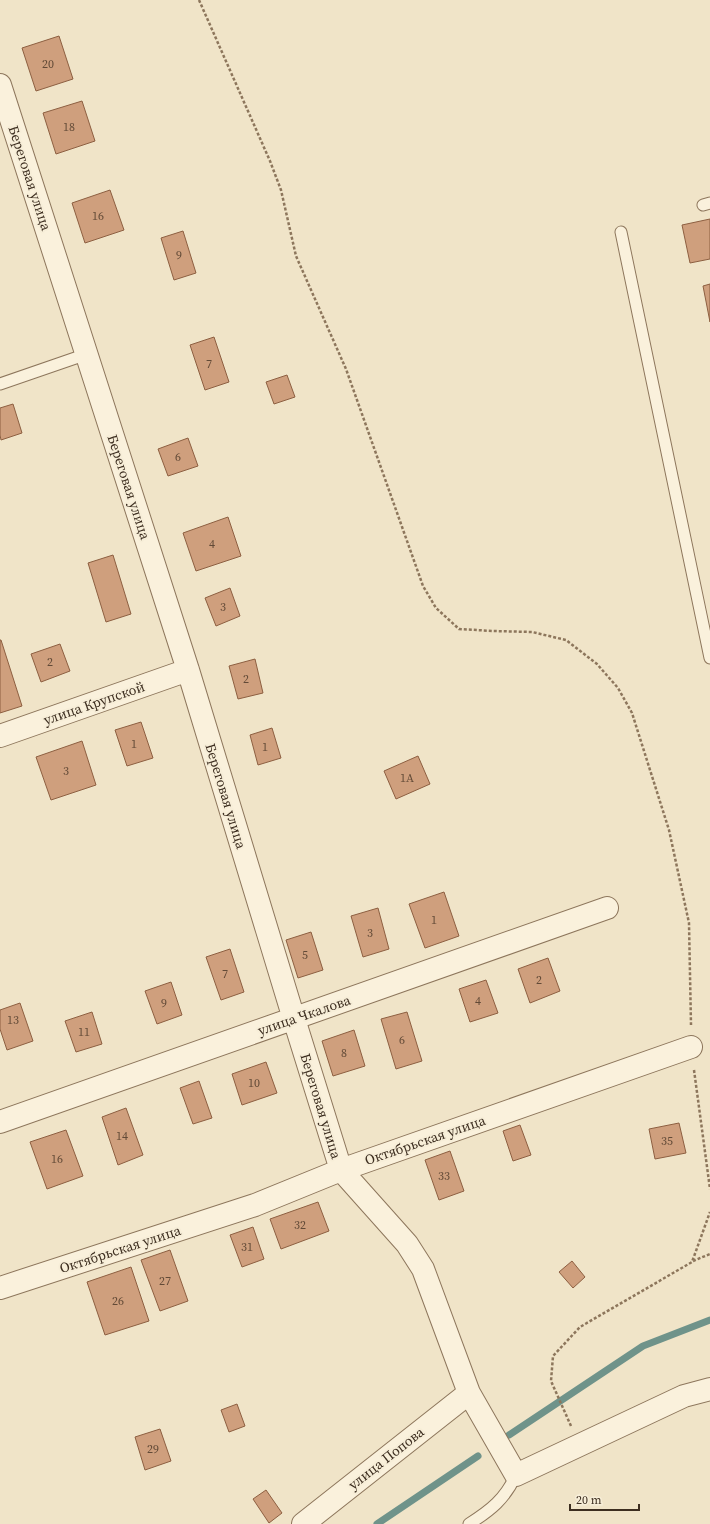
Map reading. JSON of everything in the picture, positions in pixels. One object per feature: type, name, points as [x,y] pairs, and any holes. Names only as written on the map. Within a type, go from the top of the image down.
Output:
[{"type":"street","name":"Береговая улица","points":[[0,85],[188,670],[341,1170],[407,1244],[423,1269],[469,1393],[516,1475]]},
{"type":"street","name":"улица Крупской","points":[[0,736],[188,670]]},
{"type":"street","name":"улица Чкалова","points":[[0,1122],[607,908]]},
{"type":"street","name":"Октябрьская улица","points":[[0,1288],[256,1205],[341,1170],[691,1047]]},
{"type":"street","points":[[516,1475],[684,1396],[710,1389]]},
{"type":"street","name":"улица Попова","points":[[303,1524],[469,1393]]},
{"type":"lane","points":[[621,232],[710,658]]},
{"type":"lane","points":[[0,384],[87,354]]},
{"type":"lane","points":[[469,1524],[492,1509],[511,1486],[516,1475]]},
{"type":"path","points":[[199,0],[270,161],[281,190],[296,256],[346,369],[423,586],[436,608],[459,629],[532,632],[566,640],[597,664],[618,688],[632,713],[669,830],[690,923],[691,1047],[710,1190]]},
{"type":"path","points":[[692,1262],[710,1212]]},
{"type":"path","points":[[566,1416],[551,1381],[553,1356],[580,1328],[692,1262],[710,1254]]},
{"type":"building","points":[[59,36],[73,79],[36,91],[22,48]]},
{"type":"building","points":[[82,101],[95,141],[56,154],[43,113]]},
{"type":"building","points":[[110,190],[124,230],[85,243],[72,203]]},
{"type":"building","points":[[710,219],[710,259],[690,263],[682,225]]},
{"type":"building","points":[[183,231],[196,273],[174,280],[161,238]]},
{"type":"building","points":[[710,284],[710,322],[703,286]]},
{"type":"building","points":[[214,337],[229,382],[205,390],[190,345]]},
{"type":"building","points":[[287,375],[295,397],[274,404],[266,382]]},
{"type":"building","points":[[13,404],[22,433],[1,440],[0,408]]},
{"type":"building","points":[[188,438],[198,466],[168,476],[158,449]]},
{"type":"building","points":[[228,517],[241,556],[196,571],[183,533]]},
{"type":"building","points":[[113,555],[131,614],[106,622],[88,563]]},
{"type":"building","points":[[230,588],[240,616],[216,626],[205,598]]},
{"type":"building","points":[[0,640],[22,706],[0,713]]},
{"type":"building","points":[[60,644],[70,671],[41,682],[31,654]]},
{"type":"building","points":[[255,659],[263,693],[238,699],[229,666]]},
{"type":"building","points":[[141,722],[153,758],[127,766],[115,730]]},
{"type":"building","points":[[272,728],[281,758],[258,765],[250,735]]},
{"type":"building","points":[[82,741],[96,785],[51,800],[36,757]]},
{"type":"building","points":[[418,756],[430,784],[396,799],[384,771]]},
{"type":"building","points":[[444,892],[459,936],[425,948],[409,904]]},
{"type":"building","points":[[378,908],[389,949],[363,957],[351,916]]},
{"type":"building","points":[[311,932],[323,970],[298,978],[286,940]]},
{"type":"building","points":[[230,949],[244,992],[221,1000],[206,957]]},
{"type":"building","points":[[548,958],[560,991],[530,1003],[518,969]]},
{"type":"building","points":[[486,980],[498,1013],[470,1022],[459,989]]},
{"type":"building","points":[[171,982],[182,1015],[157,1024],[145,991]]},
{"type":"building","points":[[20,1003],[33,1041],[7,1050],[0,1029],[0,1010]]},
{"type":"building","points":[[92,1012],[102,1044],[76,1052],[65,1021]]},
{"type":"building","points":[[407,1012],[422,1061],[396,1069],[381,1019]]},
{"type":"building","points":[[354,1030],[365,1066],[333,1076],[322,1041]]},
{"type":"building","points":[[266,1062],[277,1093],[242,1105],[232,1074]]},
{"type":"building","points":[[199,1081],[212,1118],[193,1124],[180,1088]]},
{"type":"building","points":[[126,1108],[143,1155],[118,1165],[102,1117]]},
{"type":"building","points":[[679,1123],[686,1153],[655,1159],[649,1129]]},
{"type":"building","points":[[520,1125],[531,1155],[513,1161],[503,1131]]},
{"type":"building","points":[[66,1130],[83,1176],[47,1189],[30,1142]]},
{"type":"building","points":[[450,1151],[464,1191],[439,1200],[425,1160]]},
{"type":"building","points":[[318,1202],[329,1231],[281,1249],[270,1219]]},
{"type":"building","points":[[253,1227],[264,1259],[242,1267],[230,1235]]},
{"type":"building","points":[[170,1250],[188,1301],[160,1311],[141,1260]]},
{"type":"building","points":[[572,1261],[585,1277],[573,1288],[559,1272]]},
{"type":"building","points":[[131,1267],[149,1321],[105,1335],[87,1282]]},
{"type":"building","points":[[237,1404],[245,1426],[229,1432],[221,1410]]},
{"type":"building","points":[[160,1429],[171,1461],[145,1470],[135,1437]]},
{"type":"building","points":[[266,1490],[282,1513],[269,1523],[253,1499]]},
{"type":"waterway","points":[[509,1435],[643,1346],[710,1320]]},
{"type":"waterway","points":[[377,1524],[478,1456]]}]
